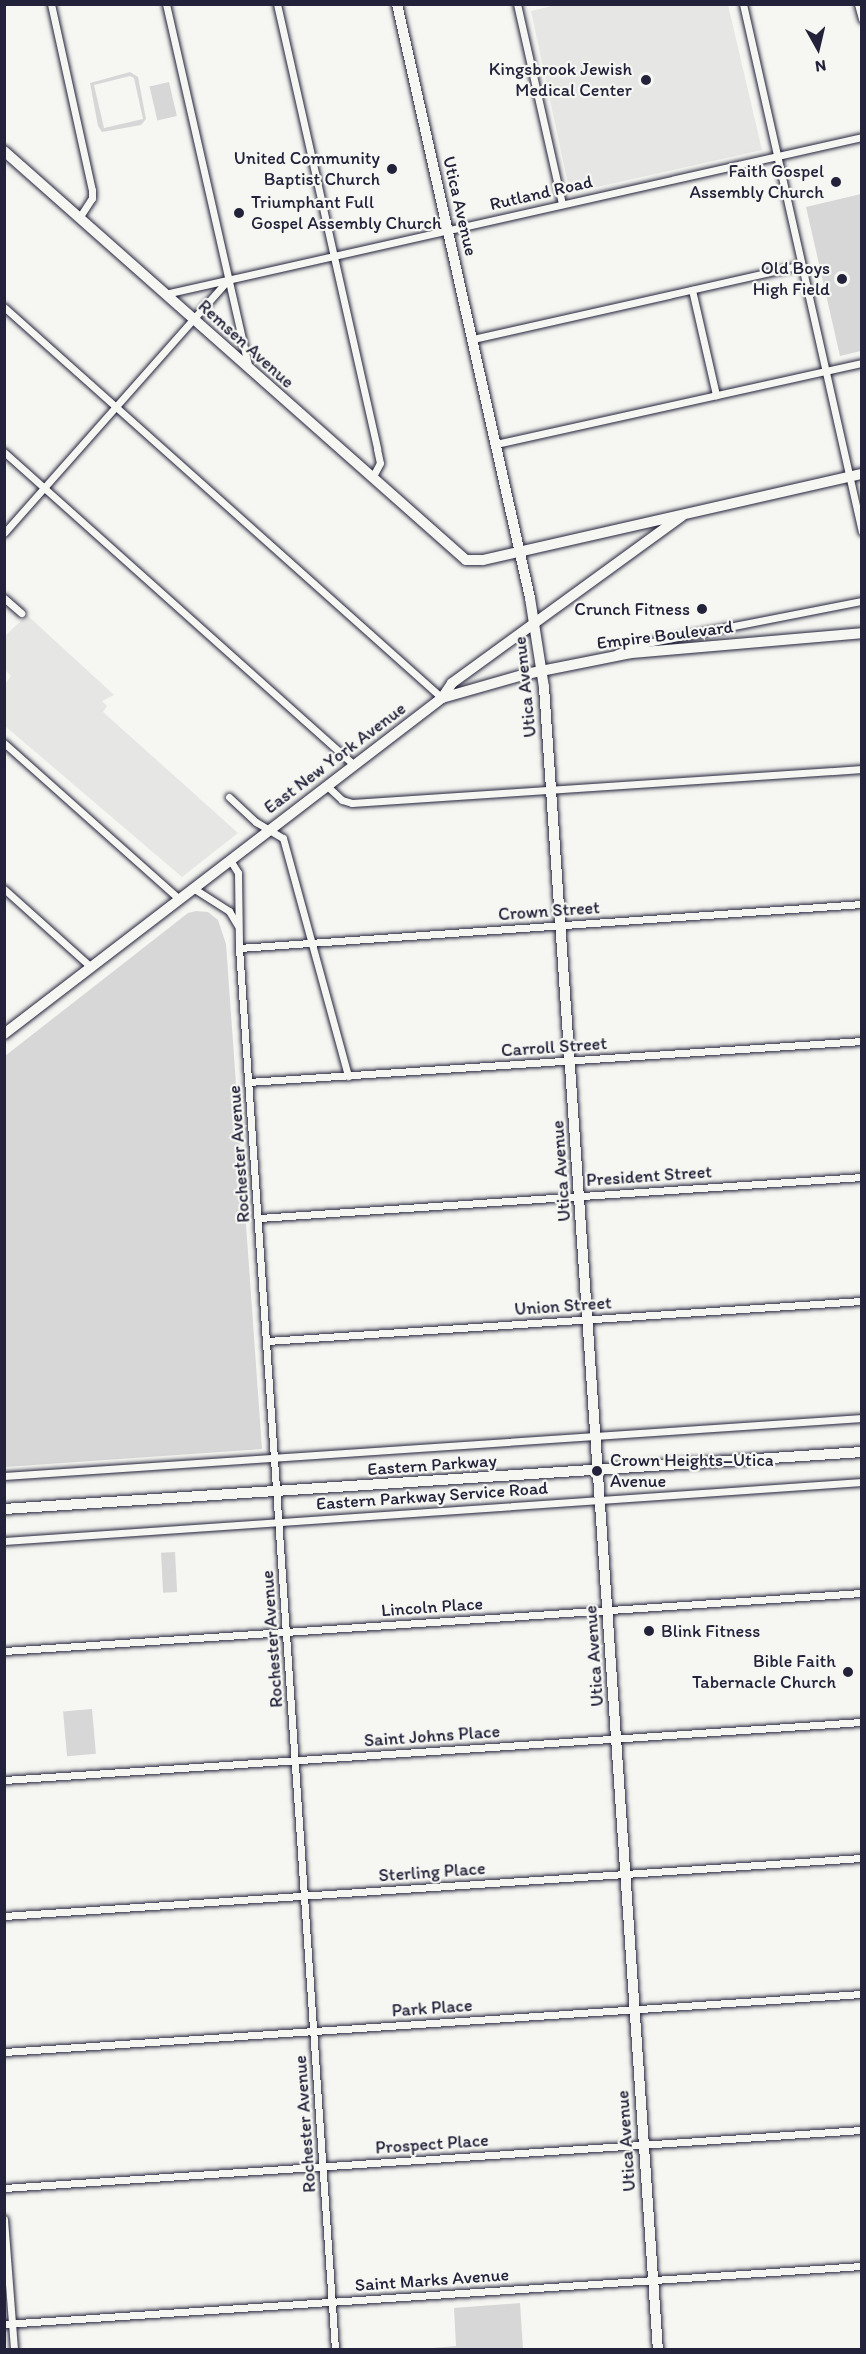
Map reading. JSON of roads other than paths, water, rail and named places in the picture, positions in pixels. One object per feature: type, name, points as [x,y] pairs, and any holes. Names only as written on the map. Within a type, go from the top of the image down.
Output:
[{"type":"main road","name":"Utica Avenue","points":[[397,4],[496,444],[535,625],[542,671],[562,925],[658,2349]]},
{"type":"main road","name":"Remsen Avenue","points":[[4,151],[466,560]]},
{"type":"main road","name":"East New York Avenue","points":[[466,560],[519,551],[861,474]]},
{"type":"main road","name":"East New York Avenue","points":[[4,1034],[353,764],[442,698],[452,683],[535,625],[687,512]]},
{"type":"main road","name":"Empire Boulevard","points":[[442,698],[542,671],[612,656],[673,647],[861,633]]},
{"type":"main road","name":"Eastern Parkway","points":[[4,1509],[861,1452]]},
{"type":"street","points":[[51,4],[93,190],[92,198],[79,218]]},
{"type":"street","points":[[166,4],[249,369]]},
{"type":"street","points":[[277,4],[380,463],[372,478]]},
{"type":"street","points":[[517,4],[562,204]]},
{"type":"street","points":[[743,4],[861,532]]},
{"type":"street","points":[[858,4],[861,19]]},
{"type":"street","name":"Rutland Road","points":[[165,294],[861,137]]},
{"type":"street","points":[[473,339],[802,265]]},
{"type":"street","points":[[4,532],[195,320],[228,280]]},
{"type":"street","points":[[692,290],[716,396]]},
{"type":"street","points":[[4,307],[442,698]]},
{"type":"street","points":[[496,444],[861,363]]},
{"type":"street","points":[[4,452],[353,764]]},
{"type":"street","points":[[4,598],[21,613]]},
{"type":"street","points":[[612,656],[642,644],[861,601]]},
{"type":"street","points":[[4,743],[179,899]]},
{"type":"street","points":[[326,785],[342,800],[352,803],[861,769]]},
{"type":"street","points":[[229,797],[268,830],[283,838],[348,1076]]},
{"type":"street","name":"Rochester Avenue","points":[[230,860],[238,873],[239,948],[335,2349]]},
{"type":"street","points":[[193,888],[229,911],[238,926]]},
{"type":"street","points":[[4,889],[92,967]]},
{"type":"street","name":"Crown Street","points":[[239,948],[861,904]]},
{"type":"street","name":"Carroll Street","points":[[248,1082],[861,1041]]},
{"type":"street","name":"President Street","points":[[259,1218],[861,1177]]},
{"type":"street","name":"Union Street","points":[[267,1341],[861,1300]]},
{"type":"street","points":[[4,1476],[861,1418]]},
{"type":"street","name":"Eastern Parkway Service Road","points":[[4,1541],[861,1482]]},
{"type":"street","name":"Lincoln Place","points":[[4,1651],[861,1593]]},
{"type":"street","name":"Saint Johns Place","points":[[4,1780],[861,1722]]},
{"type":"street","name":"Sterling Place","points":[[4,1916],[861,1858]]},
{"type":"street","name":"Park Place","points":[[4,2052],[861,1994]]},
{"type":"street","name":"Prospect Place","points":[[4,2188],[861,2130]]},
{"type":"street","points":[[4,2219],[8,2324],[14,2349]]},
{"type":"street","name":"Saint Marks Avenue","points":[[8,2324],[861,2266]]},
{"type":"place","name":"Kingsbrook Jewish Medical Center","points":[[646,80]]},
{"type":"place","name":"United Community Baptist Church","points":[[392,169]]},
{"type":"place","name":"Faith Gospel Assembly Church","points":[[836,182]]},
{"type":"place","name":"Triumphant Full Gospel Assembly Church","points":[[239,213]]},
{"type":"place","name":"Old Boys High Field","points":[[842,279]]},
{"type":"place","name":"Crunch Fitness","points":[[702,609]]},
{"type":"place","name":"Crown Heights–Utica Avenue","points":[[597,1471]]},
{"type":"place","name":"Blink Fitness","points":[[649,1631]]},
{"type":"place","name":"Bible Faith Tabernacle Church","points":[[848,1672]]}]
